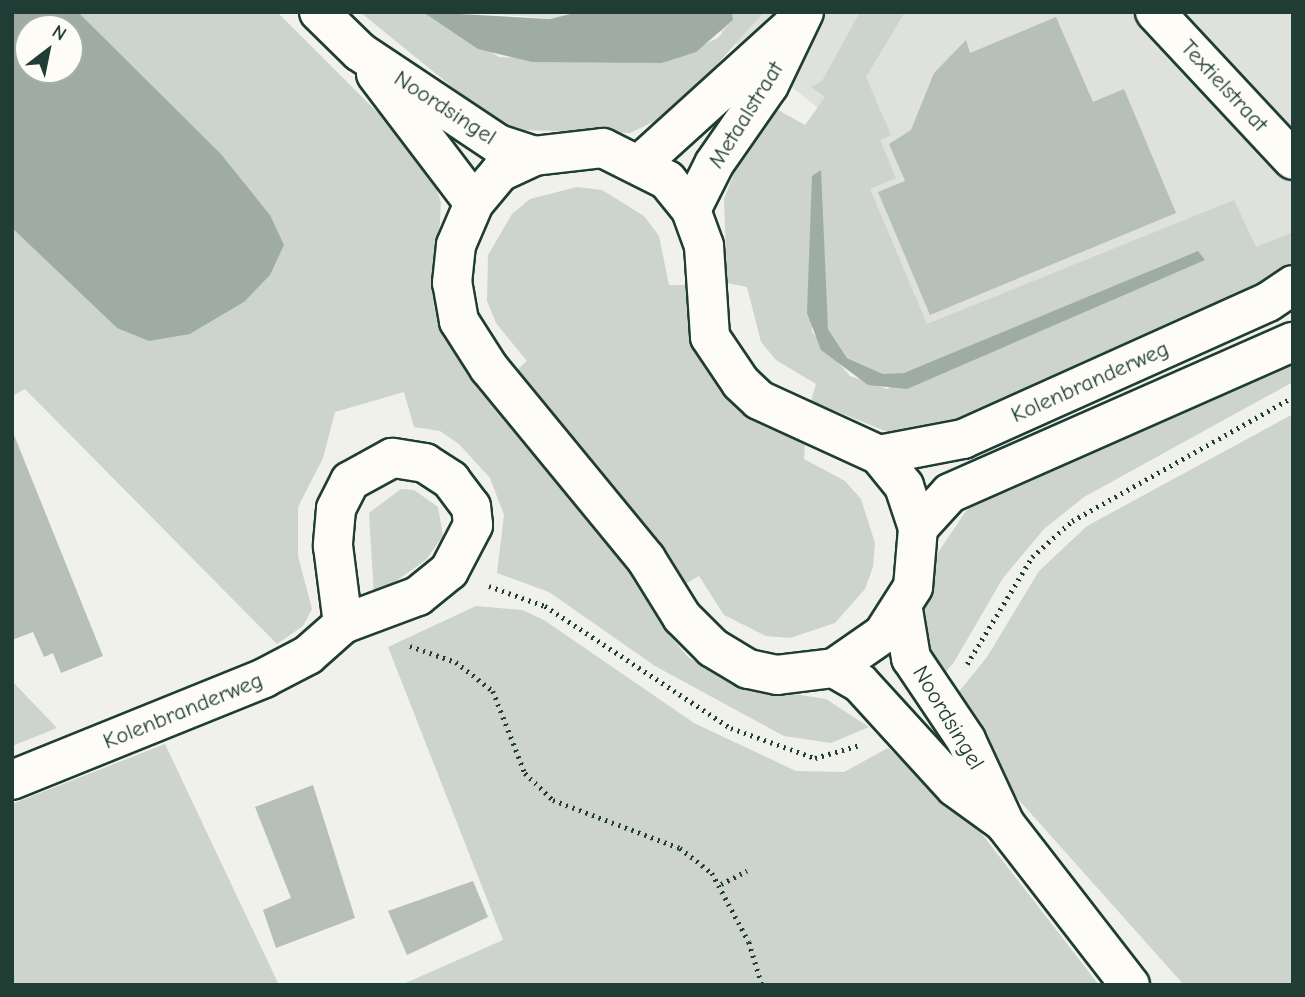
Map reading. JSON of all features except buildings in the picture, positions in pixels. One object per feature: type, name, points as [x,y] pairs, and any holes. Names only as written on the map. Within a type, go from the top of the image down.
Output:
[{"type":"main road","name":"Noordsingel","points":[[319,12],[360,52],[474,203]]},
{"type":"main road","name":"Textielstraat","points":[[1155,12],[1293,160]]},
{"type":"main road","name":"Metaalstraat","points":[[642,162],[802,16]]},
{"type":"main road","name":"Metaalstraat","points":[[691,210],[714,164],[769,85],[802,16]]},
{"type":"main road","name":"Noordsingel","points":[[360,52],[498,144],[534,156]]},
{"type":"main road","points":[[603,148],[642,162],[667,180],[691,210],[704,246],[710,337],[722,359],[759,400],[879,455],[904,486],[918,528],[918,563],[903,610],[859,656],[834,668],[777,675],[748,668],[713,648],[682,617],[646,559],[489,369],[459,321],[452,284],[456,244],[474,203],[500,172],[534,156],[603,148]]},
{"type":"main road","name":"Kolenbranderweg","points":[[879,455],[963,439],[1268,302],[1293,285]]},
{"type":"main road","name":"Kolenbranderweg","points":[[918,528],[950,493],[1293,342]]},
{"type":"main road","name":"Kolenbranderweg","points":[[12,780],[264,678],[308,655],[343,624],[418,596],[466,548],[471,507],[451,481],[425,463],[391,458],[361,470],[335,509],[334,580],[343,624]]},
{"type":"main road","name":"Noordsingel","points":[[903,610],[911,658],[966,740],[1005,824],[1130,985]]},
{"type":"main road","name":"Noordsingel","points":[[834,668],[860,683],[955,787],[1005,824]]},
{"type":"path","points":[[406,645],[436,652],[493,691],[525,773],[553,800],[680,848],[721,884],[762,985]]},
{"type":"path","points":[[721,884],[747,870]]},
{"type":"shaded area","points":[[12,12],[80,14],[14,14],[14,84],[84,84],[84,18],[221,154],[270,215],[284,245],[270,275],[244,302],[190,334],[149,341],[117,328],[12,228]]},
{"type":"shaded area","points":[[78,12],[277,12],[415,150],[433,178],[441,203],[435,301],[444,338],[471,376],[526,428],[647,592],[670,636],[688,657],[731,684],[826,699],[869,727],[831,743],[784,736],[655,666],[549,592],[497,573],[504,515],[490,478],[459,444],[440,431],[414,427],[404,392],[335,412],[323,458],[298,507],[298,556],[312,609],[303,626],[277,644],[25,389],[12,396],[12,228],[117,328],[190,334],[244,302],[270,215],[221,154],[84,18],[84,14]]},
{"type":"shaded area","points":[[360,12],[423,12],[499,57],[662,63],[718,38],[733,20],[732,12],[764,12],[674,112],[630,133],[523,130],[494,121]]},
{"type":"shaded area","points":[[423,12],[550,19],[579,12],[732,12],[733,20],[696,52],[662,63],[532,62],[478,49]]},
{"type":"shaded area","points":[[471,12],[1293,12],[1293,243],[918,376],[858,374],[811,318],[822,111],[701,16],[673,29]]},
{"type":"shaded area","points":[[860,12],[905,12],[866,77],[891,135],[880,140],[896,178],[870,189],[927,324],[1234,200],[1256,247],[1293,232],[1293,270],[936,433],[895,435],[811,401],[816,384],[776,360],[761,342],[747,287],[727,283],[724,199],[742,153],[778,110],[805,125],[825,97],[811,87],[822,81]],"holes":[[[812,176],[828,329],[847,357],[883,374],[904,374],[1197,251],[887,389],[850,376],[812,332]]]},
{"type":"shaded area","points":[[821,170],[828,329],[847,358],[883,374],[904,373],[1198,251],[1205,260],[907,389],[868,385],[821,350],[807,313],[812,176]]},
{"type":"shaded area","points":[[577,187],[602,190],[644,216],[659,236],[669,285],[691,285],[695,339],[719,388],[758,421],[805,440],[804,459],[845,481],[861,499],[875,543],[873,567],[865,589],[835,623],[790,638],[766,636],[724,615],[699,576],[680,587],[516,371],[527,361],[496,323],[487,301],[488,255],[512,214],[530,199]]},
{"type":"shaded area","points":[[1293,353],[1293,382],[1084,497],[1044,529],[1003,578],[954,662],[941,678],[932,672],[920,620],[937,554],[966,511],[989,491]]},
{"type":"shaded area","points":[[1293,414],[1293,985],[1184,985],[1010,790],[953,699],[987,657],[1039,571],[1087,526]]},
{"type":"shaded area","points":[[401,489],[414,490],[438,507],[443,536],[426,560],[374,596],[369,513]]},
{"type":"shaded area","points":[[476,606],[522,610],[544,620],[694,723],[796,771],[844,772],[888,748],[978,829],[1099,985],[401,985],[503,940],[388,647]]},
{"type":"shaded area","points":[[12,681],[57,728],[12,746]]},
{"type":"shaded area","points":[[165,744],[279,985],[12,985],[12,804]]}]
